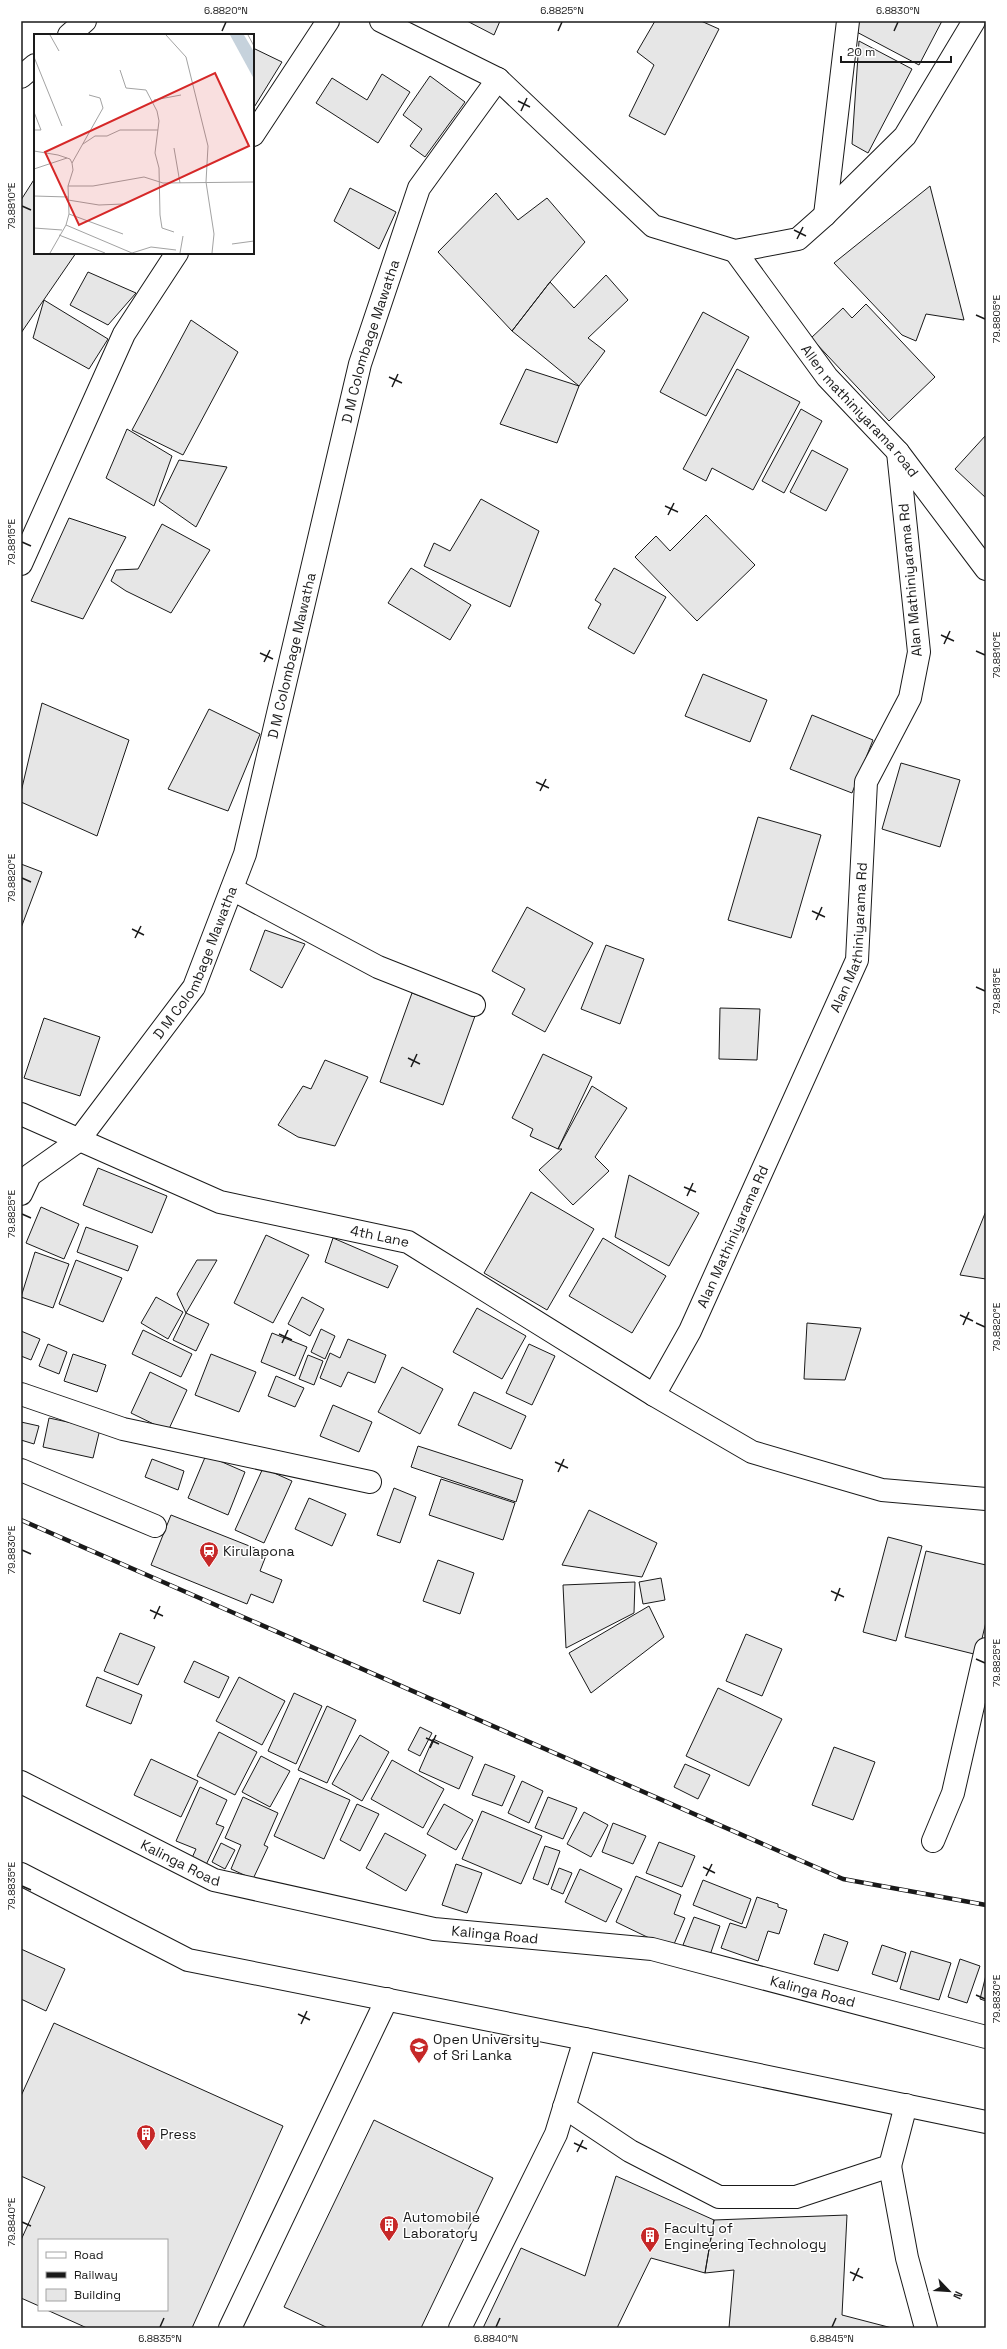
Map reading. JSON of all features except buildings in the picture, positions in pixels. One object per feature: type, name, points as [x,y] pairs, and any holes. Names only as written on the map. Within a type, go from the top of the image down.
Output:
[{"type":"street","points":[[70,34],[85,21]]},
{"type":"street","points":[[254,133],[328,21]]},
{"type":"street","points":[[381,21],[498,79],[653,226],[735,251],[798,239],[825,215],[905,136],[974,21]]},
{"type":"street","points":[[825,215],[848,21]]},
{"type":"street","points":[[21,77],[34,66]]},
{"type":"street","name":"D M Colombage Mawatha","points":[[21,1194],[30,1175],[78,1141],[194,987],[245,854],[360,364],[419,188],[498,79]]},
{"type":"street","name":"Allen mathiniyarama road","points":[[735,251],[827,377],[898,452],[986,569]]},
{"type":"street","points":[[21,564],[124,334],[176,254]]},
{"type":"street","name":"Alan Mathiniyarama Rd","points":[[654,1395],[690,1331],[857,960],[866,782],[910,698],[919,652],[898,452]]},
{"type":"street","points":[[232,889],[378,967],[474,1005]]},
{"type":"street","name":"4th Lane","points":[[21,1114],[78,1141],[220,1202],[408,1242],[654,1395],[752,1452],[882,1490],[986,1499]]},
{"type":"street","points":[[21,1394],[123,1429],[370,1482]]},
{"type":"street","points":[[21,1470],[155,1526]]},
{"type":"street","points":[[934,1841],[953,1793],[986,1649]]},
{"type":"street","name":"Kalinga Road","points":[[21,1782],[214,1880],[434,1929],[652,1949],[986,2037]]},
{"type":"street","points":[[21,1874],[188,1960],[585,2039],[986,2122]]},
{"type":"street","points":[[230,2328],[387,1999]]},
{"type":"street","points":[[460,2328],[556,2134],[585,2039]]},
{"type":"street","points":[[906,2105],[890,2166],[906,2258],[926,2328]]},
{"type":"street","points":[[564,2108],[630,2151],[719,2197],[796,2197],[890,2166]]},
{"type":"railway","points":[[21,1520],[843,1879],[986,1905]]},
{"type":"place","name":"Kirulapona","points":[[209,1568]]},
{"type":"place","name":"Open University of Sri Lanka","points":[[419,2064]]},
{"type":"place","name":"Press","points":[[146,2151]]},
{"type":"place","name":"Automobile Laboratory","points":[[389,2242]]},
{"type":"place","name":"Faculty of Engineering Technology","points":[[650,2253]]}]
